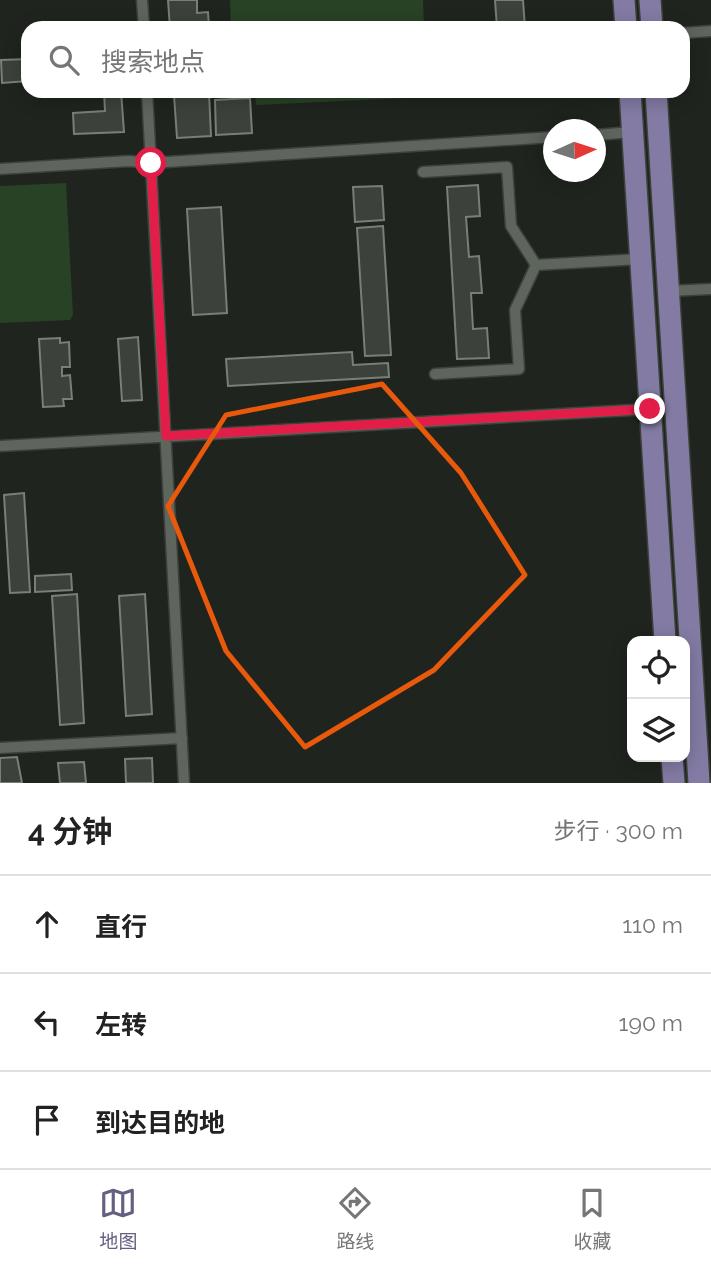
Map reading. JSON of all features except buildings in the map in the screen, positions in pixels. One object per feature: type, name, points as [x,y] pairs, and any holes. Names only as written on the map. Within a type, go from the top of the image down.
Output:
[{"type":"main road","points":[[624,0],[626,21]]},
{"type":"main road","points":[[650,0],[652,21]]},
{"type":"main road","points":[[631,98],[665,636]]},
{"type":"main road","points":[[656,98],[699,783]]},
{"type":"main road","points":[[672,762],[674,783]]},
{"type":"lane","points":[[142,0],[144,21]]},
{"type":"lane","points":[[690,32],[711,31]]},
{"type":"lane","points":[[147,98],[184,783]]},
{"type":"lane","points":[[606,134],[633,132]]},
{"type":"lane","points":[[0,169],[129,160],[151,163],[543,138]]},
{"type":"lane","points":[[424,172],[507,167],[511,226],[536,265]]},
{"type":"lane","points":[[536,265],[640,259]]},
{"type":"lane","points":[[435,374],[519,369],[515,310],[536,265]]},
{"type":"lane","points":[[668,291],[711,289]]},
{"type":"lane","points":[[0,446],[650,409]]},
{"type":"lane","points":[[0,748],[182,738]]},
{"type":"highlighted area","points":[[382,384],[461,473],[525,575],[434,670],[305,747],[226,651],[168,506],[226,415]]},
{"type":"green space","points":[[230,0],[423,0],[424,21],[231,21]]},
{"type":"green space","points":[[255,98],[406,98],[256,105]]},
{"type":"green space","points":[[66,183],[73,315],[70,320],[0,323],[0,186]]},
{"type":"route","points":[[151,163],[166,436],[650,409]]}]
